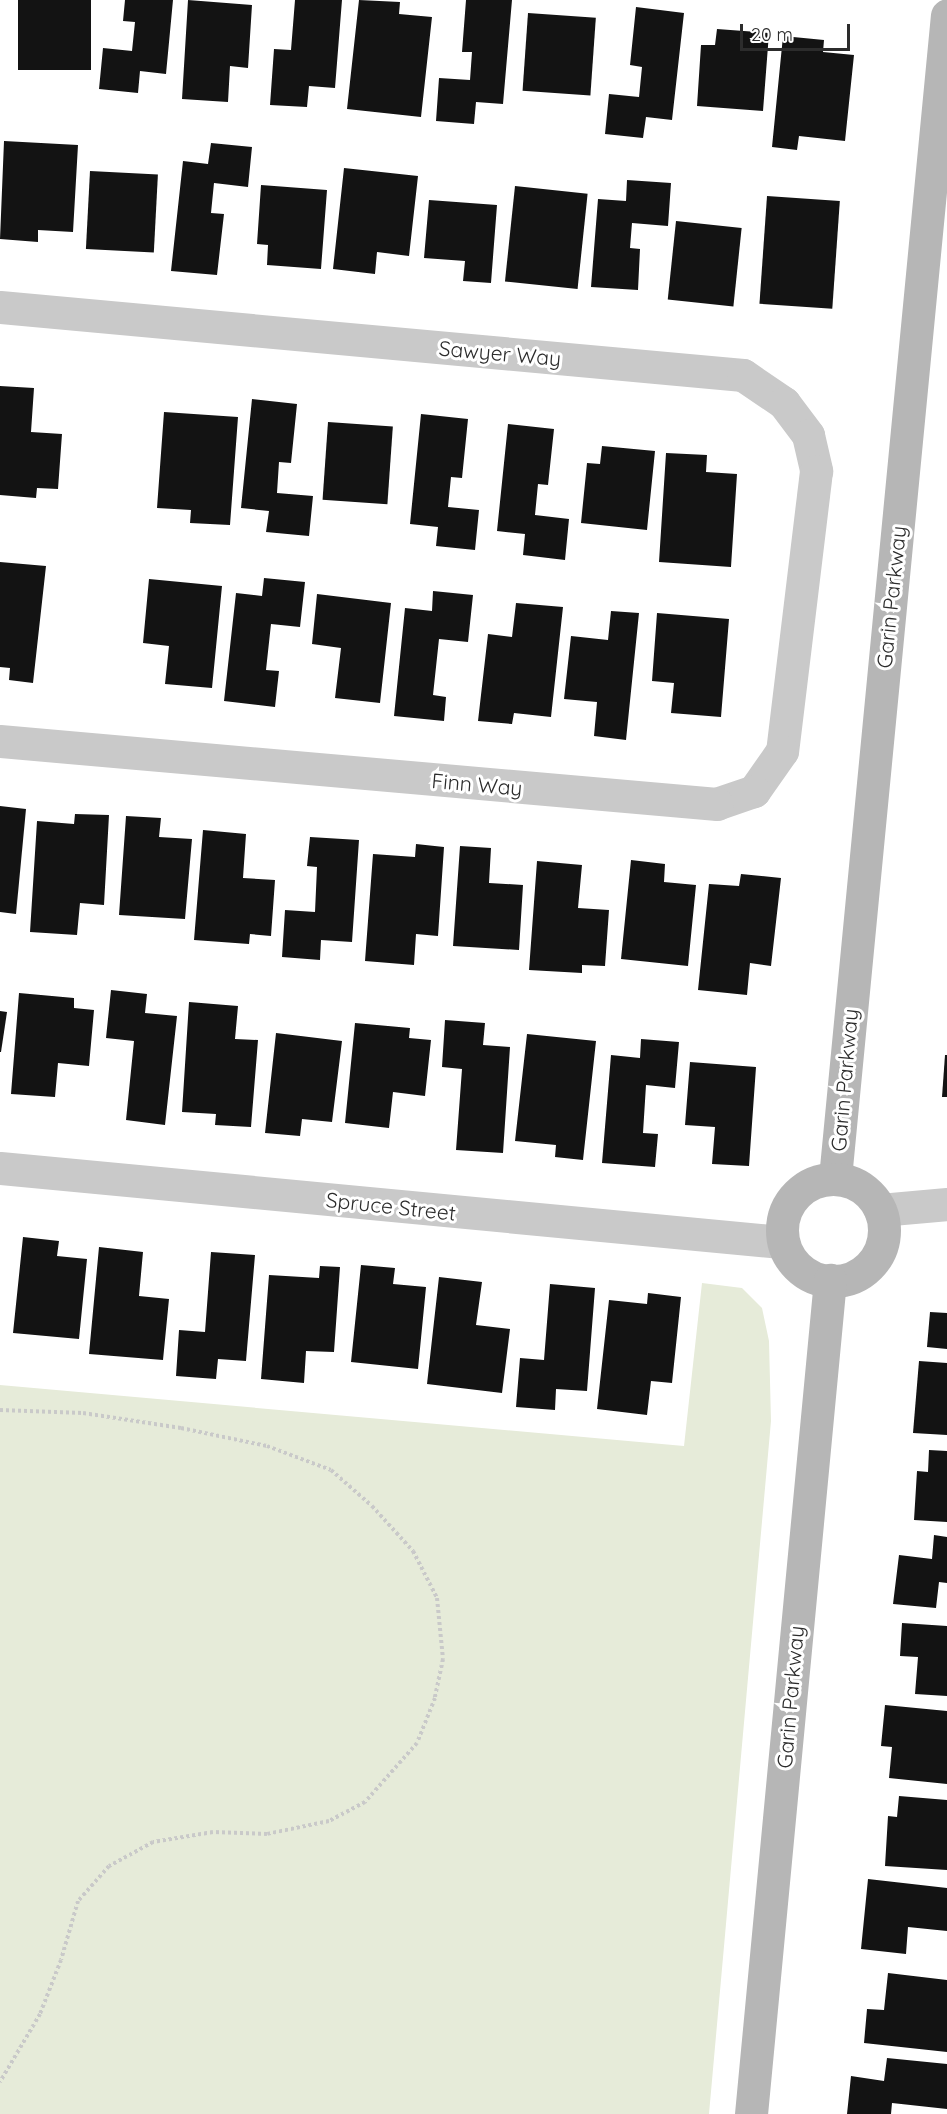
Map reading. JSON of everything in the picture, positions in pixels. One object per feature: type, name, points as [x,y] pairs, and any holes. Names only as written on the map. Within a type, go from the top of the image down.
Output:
[{"type":"street","name":"Garin Parkway","points":[[835,1178],[947,15]]},
{"type":"street","name":"Sawyer Way","points":[[0,308],[743,375],[784,403],[808,435],[816,471],[800,602]]},
{"type":"street","name":"Finn Way","points":[[0,741],[717,804],[754,791],[782,751],[800,602]]},
{"type":"street","name":"Spruce Street","points":[[0,1168],[703,1237],[782,1242]]},
{"type":"street","points":[[835,1178],[866,1190],[880,1210],[884,1232],[880,1252],[862,1272],[830,1280],[801,1271],[782,1242],[781,1224],[794,1195],[816,1181],[835,1178]]},
{"type":"street","points":[[880,1210],[947,1204]]},
{"type":"street","name":"Garin Parkway","points":[[751,2114],[830,1280]]},
{"type":"path","points":[[0,1410],[83,1413],[181,1428],[267,1446],[331,1470],[372,1506],[413,1551],[437,1598],[443,1659],[435,1698],[417,1743],[366,1802],[329,1821],[267,1834],[213,1832],[153,1842],[109,1866],[78,1901],[61,1960],[40,2014],[0,2082]]},
{"type":"green space","points":[[702,1283],[742,1288],[762,1308],[769,1341],[771,1421],[709,2114],[0,2114],[0,1385],[684,1446]]},
{"type":"building","points":[[18,0],[91,0],[91,70],[18,70]]},
{"type":"building","points":[[125,0],[173,0],[166,74],[140,71],[138,93],[99,89],[103,48],[132,51],[135,22],[123,21]]},
{"type":"building","points":[[188,0],[252,5],[248,68],[230,66],[228,102],[182,99]]},
{"type":"building","points":[[295,0],[342,0],[335,88],[309,86],[307,107],[270,105],[274,49],[291,50]]},
{"type":"building","points":[[359,0],[400,2],[399,14],[432,17],[421,117],[347,109]]},
{"type":"building","points":[[466,0],[512,0],[503,104],[476,102],[474,124],[436,121],[439,78],[470,80],[472,52],[462,52]]},
{"type":"building","points":[[636,7],[684,13],[672,120],[646,117],[643,138],[605,134],[609,94],[639,97],[642,67],[630,65]]},
{"type":"building","points":[[528,13],[596,18],[590,96],[523,91]]},
{"type":"building","points":[[717,29],[769,33],[763,111],[697,106],[701,45],[715,45]]},
{"type":"building","points":[[783,36],[824,40],[823,52],[854,55],[845,141],[799,136],[797,150],[772,147]]},
{"type":"building","points":[[4,141],[78,145],[73,232],[38,230],[38,242],[0,239]]},
{"type":"building","points":[[211,143],[252,147],[248,187],[214,183],[211,213],[224,214],[217,275],[171,271],[183,161],[208,164]]},
{"type":"building","points":[[344,168],[418,176],[409,256],[377,252],[375,274],[333,269]]},
{"type":"building","points":[[90,171],[158,175],[154,252],[86,249]]},
{"type":"building","points":[[627,180],[671,183],[668,226],[632,223],[630,248],[640,249],[638,290],[591,287],[598,199],[626,201]]},
{"type":"building","points":[[261,185],[327,190],[321,269],[267,265],[268,245],[257,244]]},
{"type":"building","points":[[515,186],[588,194],[578,289],[505,281]]},
{"type":"building","points":[[767,196],[840,201],[832,309],[759,304]]},
{"type":"building","points":[[429,200],[497,205],[491,283],[463,281],[465,261],[424,258]]},
{"type":"building","points":[[676,221],[742,228],[733,306],[668,300]]},
{"type":"building","points":[[0,386],[34,388],[31,432],[62,434],[58,489],[37,488],[36,498],[0,495]]},
{"type":"building","points":[[252,399],[297,404],[291,463],[279,462],[277,493],[313,496],[309,536],[266,532],[269,511],[241,508]]},
{"type":"building","points":[[164,412],[238,417],[230,525],[190,523],[191,510],[157,508]]},
{"type":"building","points":[[421,414],[468,419],[462,478],[451,477],[448,507],[479,510],[475,550],[436,546],[438,527],[410,524]]},
{"type":"building","points":[[328,422],[393,427],[387,504],[323,500]]},
{"type":"building","points":[[508,424],[554,429],[548,485],[538,484],[535,515],[569,519],[565,560],[523,555],[525,534],[497,531]]},
{"type":"building","points":[[602,446],[655,451],[647,530],[581,523],[587,463],[600,464]]},
{"type":"building","points":[[666,453],[707,455],[706,472],[737,474],[731,567],[659,562]]},
{"type":"building","points":[[0,562],[46,566],[33,683],[9,680],[10,668],[0,667]]},
{"type":"building","points":[[264,578],[305,582],[300,627],[271,624],[266,670],[279,671],[275,707],[224,701],[236,593],[262,596]]},
{"type":"building","points":[[149,579],[222,586],[212,688],[165,684],[169,646],[143,643]]},
{"type":"building","points":[[433,591],[473,595],[468,642],[439,639],[433,695],[446,697],[444,721],[394,716],[405,608],[432,611]]},
{"type":"building","points":[[317,594],[391,603],[380,703],[335,698],[341,648],[312,644]]},
{"type":"building","points":[[516,603],[563,607],[551,717],[514,713],[512,724],[478,721],[488,634],[512,637]]},
{"type":"building","points":[[611,611],[639,613],[626,740],[594,736],[597,702],[564,699],[571,636],[608,640]]},
{"type":"building","points":[[657,613],[729,619],[721,717],[671,713],[674,683],[652,681]]},
{"type":"building","points":[[0,806],[26,809],[16,914],[0,912]]},
{"type":"building","points":[[75,814],[109,815],[104,905],[80,903],[77,935],[30,932],[37,821],[74,824]]},
{"type":"building","points":[[126,816],[161,818],[159,837],[192,839],[185,919],[119,915]]},
{"type":"building","points":[[203,830],[246,834],[243,878],[275,880],[271,936],[250,934],[249,944],[194,940]]},
{"type":"building","points":[[310,837],[359,840],[352,942],[321,940],[320,960],[282,957],[285,910],[315,912],[317,867],[307,866]]},
{"type":"building","points":[[416,844],[444,847],[438,936],[416,934],[414,965],[365,961],[373,854],[415,857]]},
{"type":"building","points":[[460,846],[491,848],[489,883],[523,885],[519,950],[453,946]]},
{"type":"building","points":[[631,860],[665,864],[664,882],[696,885],[688,966],[621,959]]},
{"type":"building","points":[[537,861],[582,865],[578,908],[609,910],[605,966],[582,965],[582,973],[529,970]]},
{"type":"building","points":[[741,874],[781,878],[771,966],[750,963],[747,995],[698,990],[709,884],[739,886]]},
{"type":"building","points":[[111,990],[147,994],[145,1013],[177,1016],[165,1125],[126,1120],[134,1041],[106,1038]]},
{"type":"building","points":[[19,993],[74,998],[74,1008],[94,1010],[89,1066],[58,1063],[55,1097],[11,1094]]},
{"type":"building","points":[[189,1002],[238,1006],[235,1039],[258,1040],[251,1127],[215,1125],[216,1114],[182,1112]]},
{"type":"building","points":[[0,1011],[7,1012],[1,1052],[0,1052]]},
{"type":"building","points":[[445,1020],[485,1023],[483,1045],[510,1047],[503,1153],[456,1150],[462,1069],[442,1067]]},
{"type":"building","points":[[355,1023],[410,1028],[409,1038],[431,1040],[425,1096],[393,1092],[389,1128],[345,1123]]},
{"type":"building","points":[[276,1033],[342,1041],[332,1122],[302,1119],[300,1136],[265,1133]]},
{"type":"building","points":[[527,1034],[596,1041],[583,1160],[555,1157],[556,1145],[515,1141]]},
{"type":"building","points":[[641,1039],[679,1042],[675,1088],[646,1085],[643,1133],[658,1134],[655,1167],[602,1163],[611,1055],[640,1058]]},
{"type":"building","points":[[945,1055],[947,1055],[947,1097],[942,1097]]},
{"type":"building","points":[[690,1062],[756,1067],[749,1166],[712,1164],[715,1127],[685,1125]]},
{"type":"building","points":[[23,1237],[59,1241],[57,1256],[87,1259],[79,1339],[13,1333]]},
{"type":"building","points":[[99,1247],[143,1252],[139,1296],[169,1299],[163,1360],[89,1354]]},
{"type":"building","points":[[211,1252],[255,1255],[246,1361],[218,1359],[216,1379],[176,1376],[179,1330],[205,1332]]},
{"type":"building","points":[[361,1265],[395,1268],[393,1284],[426,1287],[418,1369],[351,1362]]},
{"type":"building","points":[[320,1266],[340,1267],[334,1352],[306,1351],[304,1383],[261,1379],[269,1275],[319,1278]]},
{"type":"building","points":[[439,1277],[482,1282],[476,1325],[510,1329],[502,1393],[427,1384]]},
{"type":"building","points":[[550,1284],[595,1288],[587,1391],[556,1389],[555,1410],[516,1407],[520,1358],[544,1360]]},
{"type":"building","points":[[648,1293],[681,1297],[672,1383],[651,1381],[647,1415],[597,1409],[609,1300],[647,1304]]},
{"type":"building","points":[[930,1312],[947,1313],[947,1349],[927,1347]]},
{"type":"building","points":[[919,1361],[947,1363],[947,1435],[913,1433]]},
{"type":"building","points":[[929,1450],[947,1451],[947,1522],[914,1520],[917,1471],[928,1472]]},
{"type":"building","points":[[934,1535],[947,1537],[947,1583],[939,1582],[936,1608],[893,1604],[899,1555],[932,1559]]},
{"type":"building","points":[[902,1623],[947,1626],[947,1696],[915,1694],[918,1657],[900,1656]]},
{"type":"building","points":[[885,1705],[947,1711],[947,1784],[889,1778],[892,1747],[881,1746]]},
{"type":"building","points":[[899,1796],[947,1800],[947,1870],[885,1866],[888,1816],[897,1817]]},
{"type":"building","points":[[868,1879],[947,1888],[947,1931],[908,1927],[906,1954],[861,1949]]},
{"type":"building","points":[[888,1973],[947,1980],[947,2052],[864,2043],[867,2009],[884,2010]]},
{"type":"building","points":[[887,2058],[947,2064],[947,2109],[892,2103],[891,2114],[847,2114],[851,2076],[884,2081]]}]
